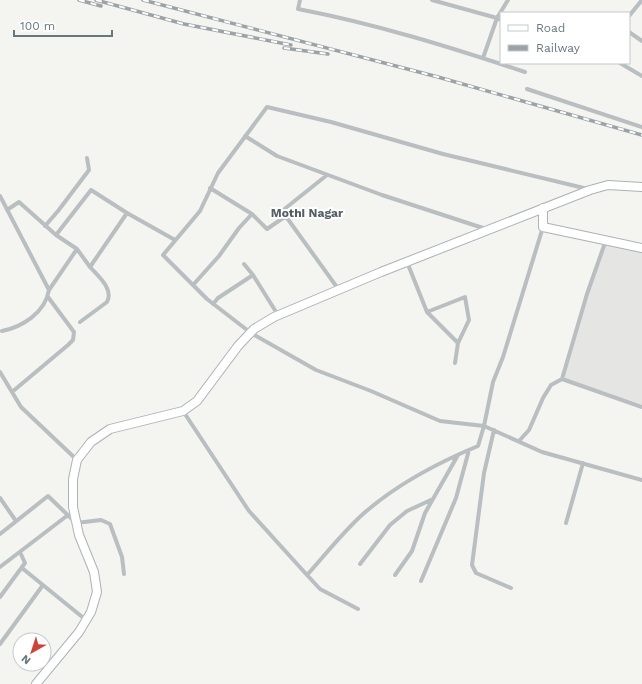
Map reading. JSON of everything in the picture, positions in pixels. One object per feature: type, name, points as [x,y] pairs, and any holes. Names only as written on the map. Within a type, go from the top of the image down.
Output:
[{"type":"main road","points":[[36,684],[79,632],[91,612],[97,592],[94,572],[79,535],[72,508],[73,479],[77,460],[90,442],[110,429],[183,411],[197,401],[238,346],[251,333],[278,315],[407,262],[590,190],[608,185],[642,187]]},
{"type":"main road","points":[[543,208],[543,227],[642,248]]},
{"type":"street","points":[[300,0],[298,9],[351,20],[422,38],[500,64]]},
{"type":"street","points":[[434,0],[499,19],[482,58]]},
{"type":"street","points":[[502,12],[508,0]]},
{"type":"street","points":[[630,15],[642,0]]},
{"type":"street","points":[[630,33],[642,41]]},
{"type":"street","points":[[500,64],[525,72]]},
{"type":"street","points":[[622,64],[642,76]]},
{"type":"street","points":[[527,89],[642,127]]},
{"type":"street","points":[[590,190],[443,154],[331,122],[267,107],[218,173],[200,211],[163,254],[213,304],[251,333],[316,370],[371,391],[440,421],[484,426],[542,452],[642,480]]},
{"type":"street","points":[[245,136],[278,156],[488,230]]},
{"type":"street","points":[[45,226],[58,212],[89,170],[87,158]]},
{"type":"street","points":[[327,174],[282,211],[339,290]]},
{"type":"street","points":[[210,188],[252,214],[267,229],[286,216]]},
{"type":"street","points":[[56,236],[91,190],[176,240]]},
{"type":"street","points":[[0,196],[49,290]]},
{"type":"street","points":[[7,210],[19,202],[56,236],[77,249],[108,289],[110,298],[107,302],[80,322]]},
{"type":"street","points":[[90,267],[128,213]]},
{"type":"street","points":[[193,285],[219,256],[239,228],[252,214]]},
{"type":"street","points":[[307,575],[368,510],[390,492],[440,462],[478,446],[484,426],[493,382],[504,357],[543,227]]},
{"type":"street","points":[[519,441],[529,430],[543,398],[551,385],[562,379],[587,294],[606,240]]},
{"type":"street","points":[[0,336],[1,331],[16,328],[30,320],[48,297],[49,290],[77,249]]},
{"type":"street","points":[[407,262],[427,312],[458,343]]},
{"type":"street","points":[[244,264],[253,275],[278,315]]},
{"type":"street","points":[[213,304],[218,298],[253,275]]},
{"type":"street","points":[[12,392],[68,345],[74,337],[74,332],[48,297]]},
{"type":"street","points":[[427,312],[465,297],[469,320],[458,343],[454,362]]},
{"type":"street","points":[[0,372],[21,407],[77,460]]},
{"type":"street","points":[[562,379],[642,407]]},
{"type":"street","points":[[183,411],[249,511],[320,589],[358,609]]},
{"type":"street","points":[[494,430],[484,473],[472,565],[476,573],[510,588]]},
{"type":"street","points":[[421,581],[456,498],[469,450]]},
{"type":"street","points":[[395,575],[412,552],[425,513],[458,455]]},
{"type":"street","points":[[566,524],[583,463]]},
{"type":"street","points":[[0,534],[48,496],[76,523],[101,520],[110,524],[122,557],[124,574]]},
{"type":"street","points":[[0,498],[16,521]]},
{"type":"street","points":[[360,564],[390,525],[407,511],[433,499]]},
{"type":"street","points":[[0,567],[68,515]]},
{"type":"street","points":[[0,597],[25,563],[20,552]]},
{"type":"street","points":[[22,568],[86,620]]},
{"type":"street","points":[[0,644],[43,585]]},
{"type":"shaded area","points":[[606,240],[642,248],[642,407],[562,379]]},
{"type":"railway","points":[[79,0],[101,6]]},
{"type":"railway","points":[[96,0],[184,24],[291,45]]},
{"type":"railway","points":[[143,0],[438,77],[642,135]]},
{"type":"railway","points":[[284,48],[328,54]]},
{"type":"district","name":"Mothi Nagar","points":[[307,213]]}]
